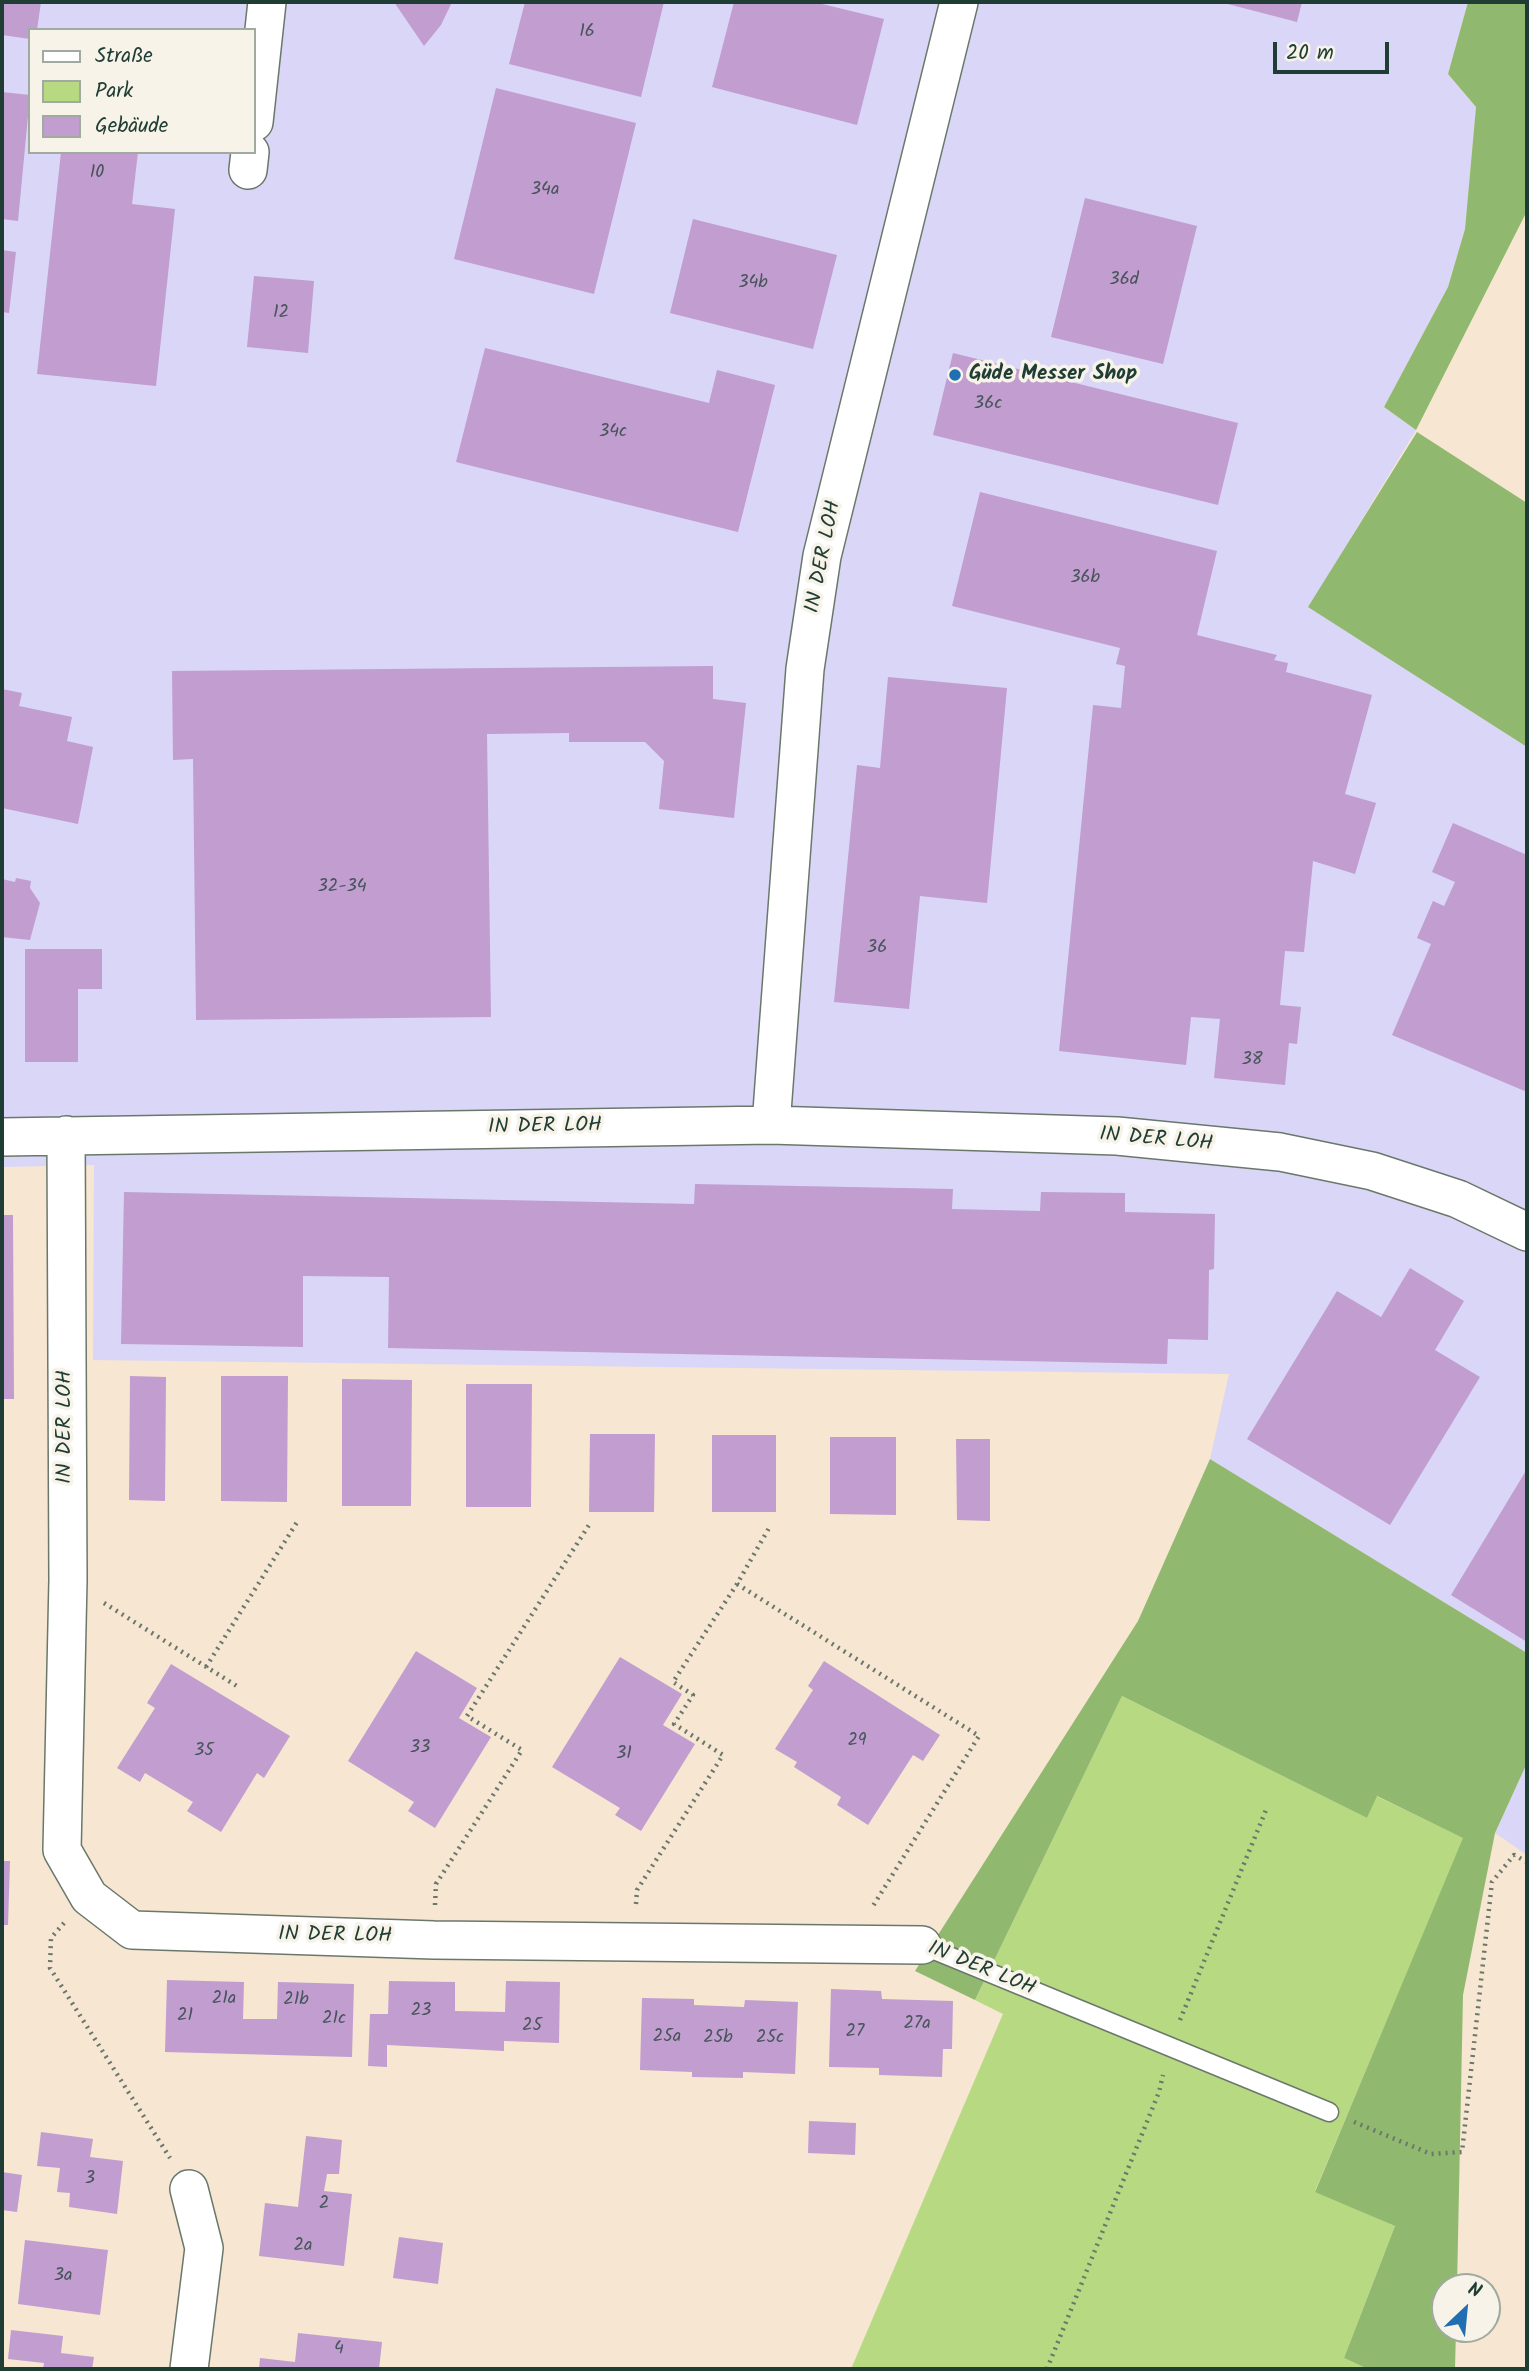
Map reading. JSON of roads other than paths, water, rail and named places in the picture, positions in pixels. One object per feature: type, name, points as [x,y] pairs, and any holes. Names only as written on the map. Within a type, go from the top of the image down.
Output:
[{"type":"street","points":[[256,104],[267,2]]},
{"type":"street","name":"IN DER LOH","points":[[771,1125],[805,669],[822,556],[960,2]]},
{"type":"street","name":"IN DER LOH","points":[[2,1137],[771,1125],[1118,1136],[1280,1152],[1372,1171],[1458,1199],[1527,1232]]},
{"type":"street","name":"IN DER LOH","points":[[66,1135],[68,1580],[62,1850],[89,1897],[132,1930],[434,1940],[922,1945]]},
{"type":"street","points":[[189,2189],[204,2248],[189,2369]]},
{"type":"lane","name":"IN DER LOH","points":[[922,1945],[1329,2112]]},
{"type":"place","name":"Güde Messer Shop","points":[[955,375]]}]
